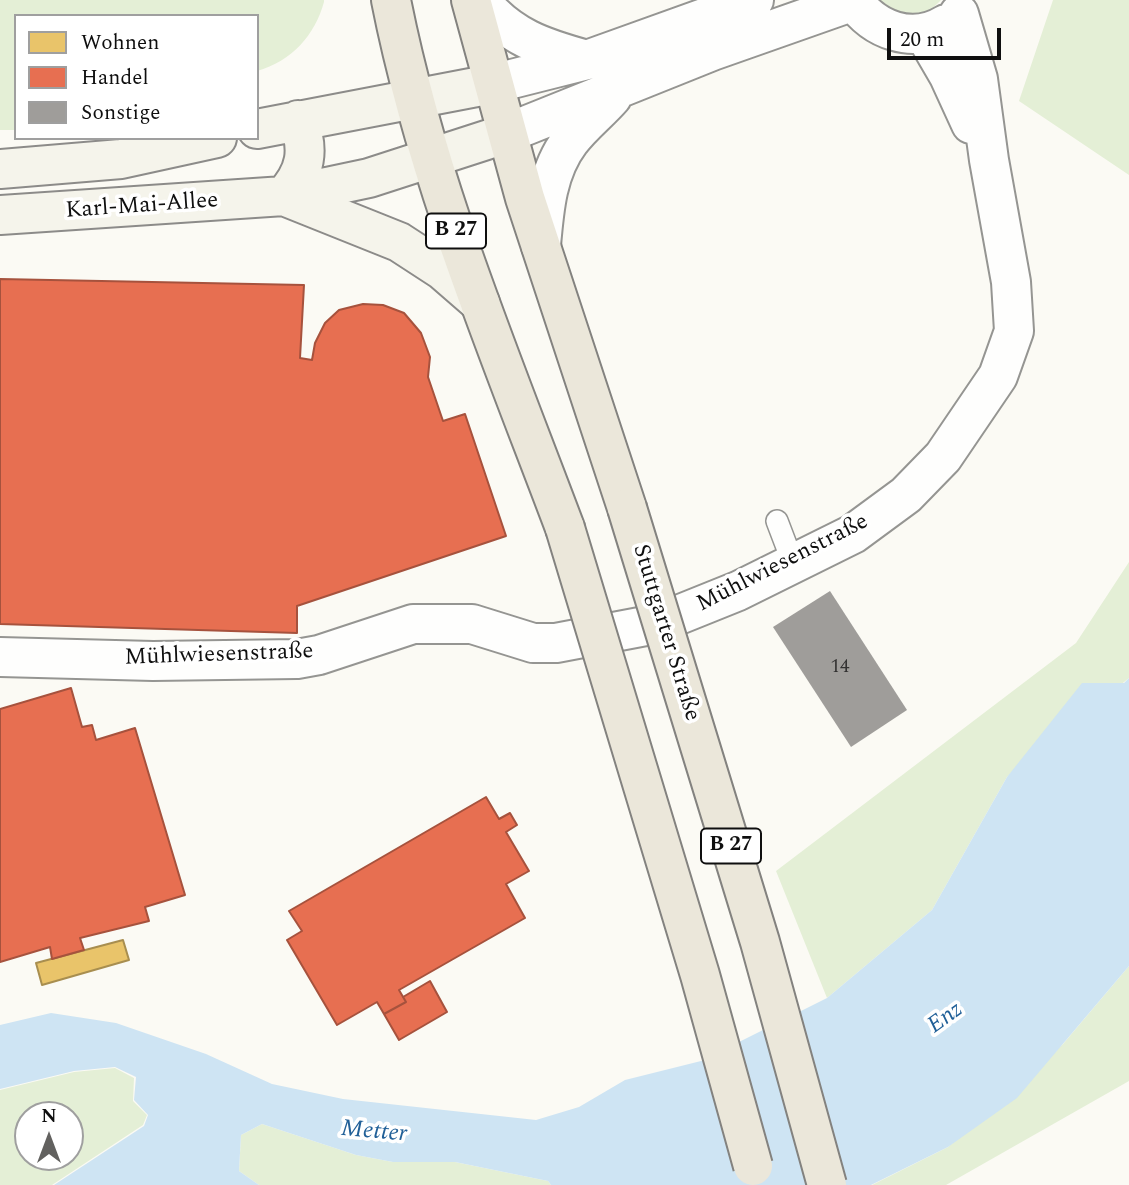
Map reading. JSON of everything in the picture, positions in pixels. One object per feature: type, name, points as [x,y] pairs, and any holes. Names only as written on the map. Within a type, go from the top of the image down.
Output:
[{"type":"main road","name":"B 27","points":[[391,0],[431,158],[480,303],[565,528],[692,948],[758,1185]]},
{"type":"main road","name":"B 27","points":[[471,0],[492,84]]},
{"type":"main road","points":[[259,129],[492,84]]},
{"type":"main road","name":"Stuttgarter Straße","points":[[492,84],[505,134],[626,508],[760,942],[827,1185]]},
{"type":"main road","points":[[284,196],[304,169],[306,149],[298,120]]},
{"type":"main road","name":"Karl-Mai-Allee","points":[[0,215],[284,196],[369,178],[505,134]]},
{"type":"main road","name":"Karl-Mai-Allee","points":[[0,169],[121,159],[207,140]]},
{"type":"main road","name":"Karl-Mai-Allee","points":[[284,196],[399,242],[442,270],[480,303]]},
{"type":"street","points":[[480,0],[512,34],[537,46],[587,60]]},
{"type":"street","points":[[492,84],[587,60],[754,0]]},
{"type":"street","points":[[505,134],[623,86],[854,1],[867,17],[884,28],[903,34],[924,33]]},
{"type":"street","name":"Mühlwiesenstraße","points":[[964,7],[943,27],[924,33],[949,76],[989,160]]},
{"type":"street","name":"Mühlwiesenstraße","points":[[0,657],[153,661],[296,659],[319,655],[413,624],[449,622],[472,624],[533,643],[564,642],[656,624],[738,591],[853,534],[906,495],[943,457],[998,376],[1014,331],[1011,282],[964,7]]},
{"type":"street","points":[[541,246],[545,198],[556,166],[570,141],[623,86]]},
{"type":"lane","points":[[777,522],[793,563]]},
{"type":"green space","points":[[0,0],[324,0],[315,25],[300,45],[281,61],[259,70],[259,14],[14,14],[14,130],[0,130]]},
{"type":"green space","points":[[876,0],[941,0],[925,13],[909,15]]},
{"type":"green space","points":[[1053,0],[1129,0],[1129,175],[1019,101]]},
{"type":"green space","points":[[1129,562],[1129,678],[1007,777],[932,910],[827,998],[776,871],[1076,643]]},
{"type":"green space","points":[[1129,966],[1129,1081],[946,1185],[872,1185],[948,1147],[1063,1044]]},
{"type":"green space","points":[[115,1068],[134,1078],[133,1101],[147,1115],[143,1125],[84,1164],[84,1101],[14,1101],[14,1171],[73,1171],[52,1185],[0,1185],[0,1090],[74,1072]]},
{"type":"green space","points":[[262,1124],[356,1155],[393,1162],[455,1162],[548,1181],[551,1185],[259,1185],[239,1171],[241,1135]]},
{"type":"water","points":[[1129,678],[1129,966],[1017,1098],[948,1147],[871,1185],[551,1185],[548,1181],[455,1162],[393,1162],[356,1155],[262,1124],[241,1135],[239,1171],[259,1185],[54,1185],[75,1171],[84,1171],[84,1165],[144,1126],[148,1115],[134,1100],[136,1077],[115,1067],[74,1071],[0,1089],[0,1025],[51,1013],[116,1023],[206,1054],[272,1084],[343,1099],[536,1120],[579,1107],[625,1080],[701,1061],[827,998],[932,910],[1007,777],[1082,683],[1124,683]]},
{"type":"building: Wohnen","points":[[123,940],[129,960],[42,985],[36,963]]},
{"type":"building: Handel","points":[[0,279],[304,285],[300,358],[312,360],[315,343],[325,323],[339,310],[363,304],[383,305],[404,313],[421,333],[430,357],[428,377],[443,421],[465,414],[506,536],[297,606],[297,633],[0,624]]},
{"type":"building: Handel","points":[[71,688],[82,727],[92,725],[96,740],[135,728],[185,895],[145,907],[149,921],[80,938],[84,950],[52,959],[50,947],[0,962],[0,709]]},
{"type":"building: Handel","points":[[486,797],[499,819],[510,813],[517,825],[506,832],[529,871],[506,884],[525,918],[399,990],[406,1002],[384,1014],[377,1002],[337,1025],[287,940],[302,931],[289,911]]},
{"type":"building: Handel","points":[[430,981],[447,1012],[399,1040],[384,1014],[406,1002],[403,997]]},
{"type":"building: Sonstige","points":[[830,591],[907,710],[851,747],[773,627]]},
{"type":"water label","name":"Enz","points":[[946,1019]]},
{"type":"water label","name":"Metter","points":[[374,1133]]}]
